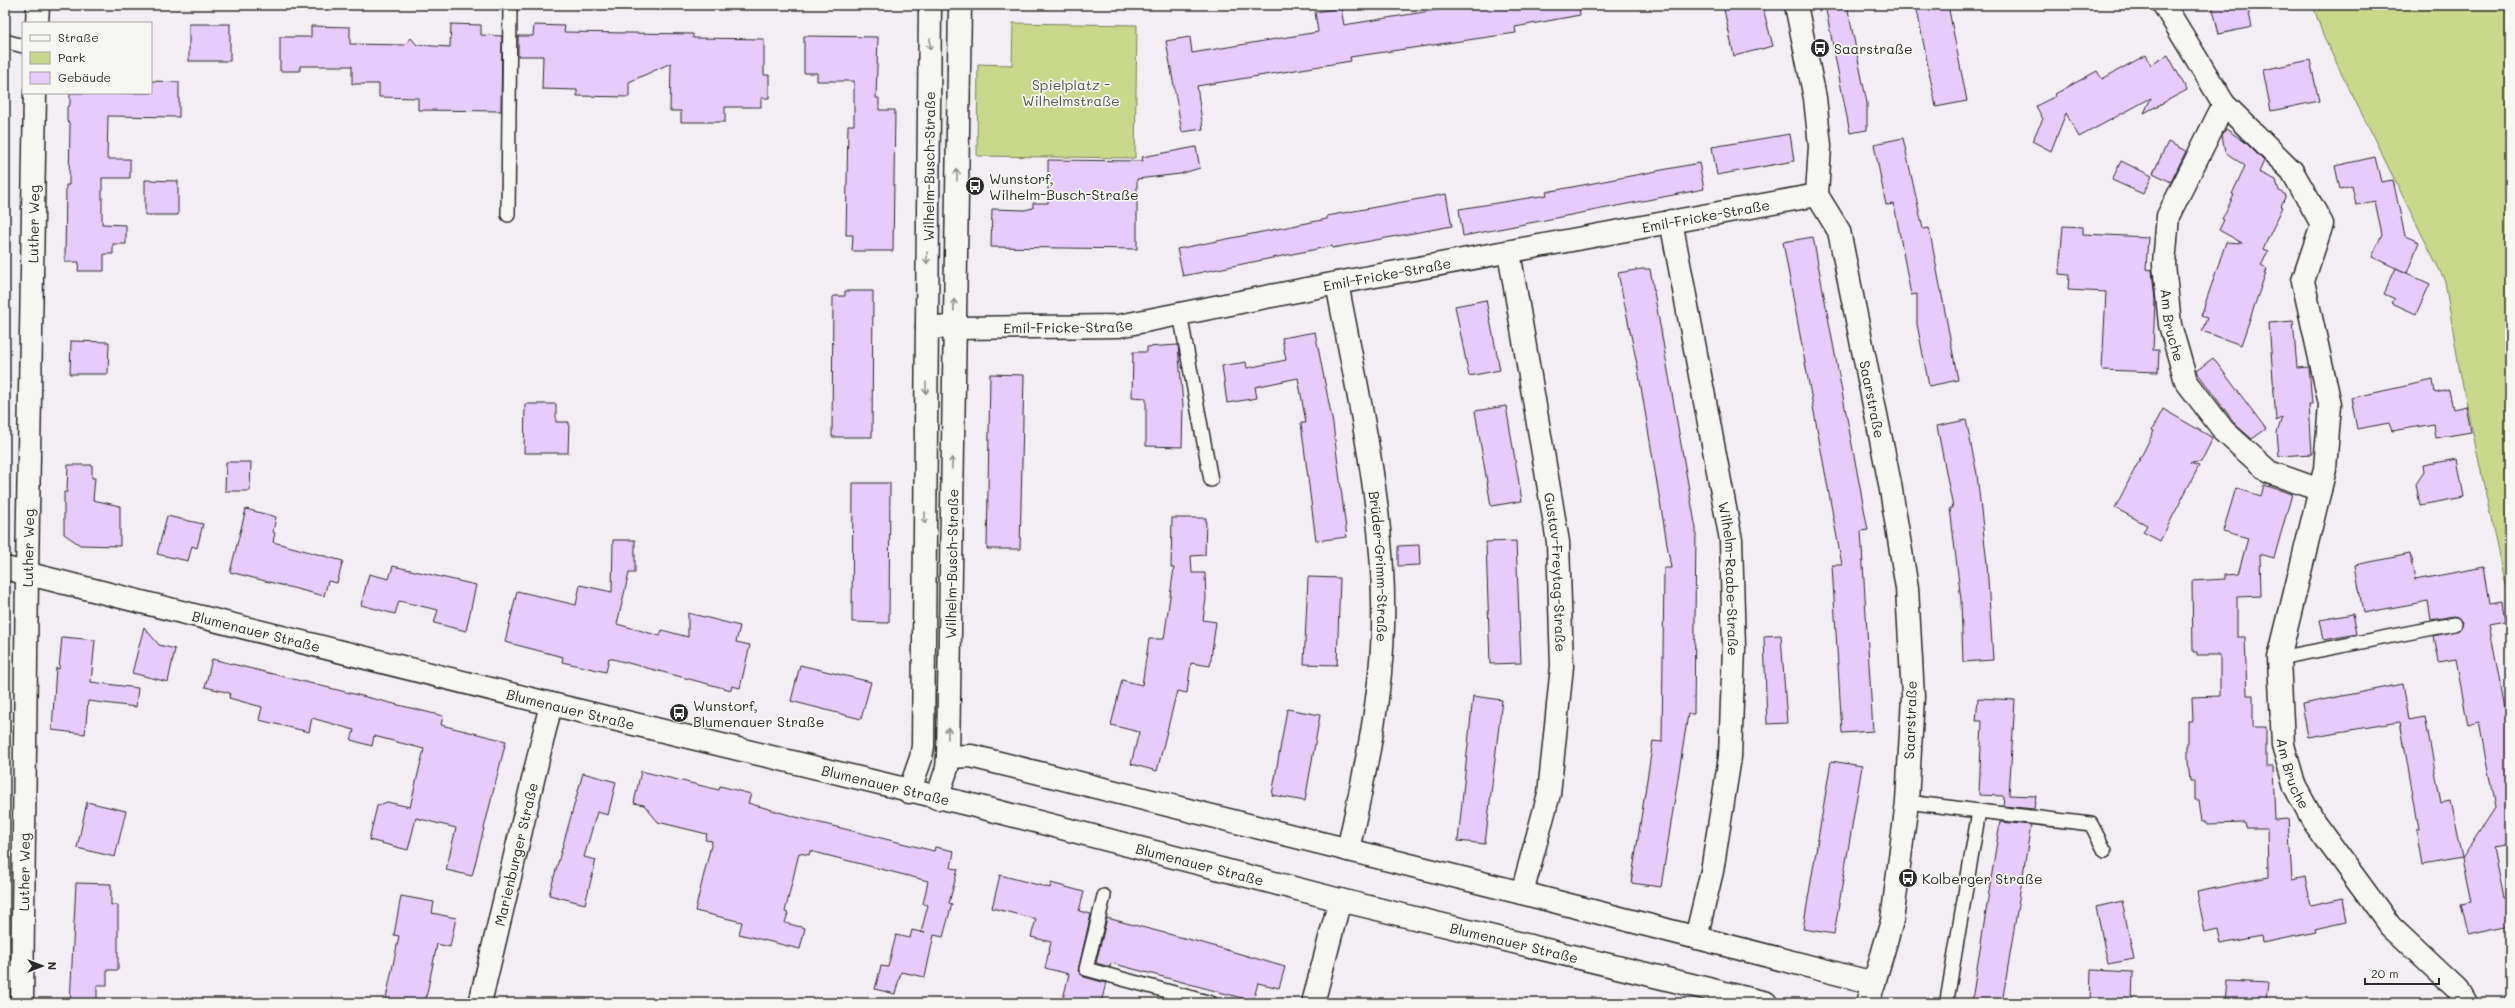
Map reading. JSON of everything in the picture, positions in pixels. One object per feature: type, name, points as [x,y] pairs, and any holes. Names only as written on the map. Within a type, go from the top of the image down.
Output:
[{"type":"street","points":[[36,22],[38,5]]},
{"type":"street","name":"Wilhelm-Busch-Straße","points":[[909,792],[921,758],[923,746],[930,5]]},
{"type":"street","name":"Wilhelm-Busch-Straße","points":[[938,798],[947,768],[948,757],[960,5]]},
{"type":"street","points":[[1796,5],[1815,98],[1820,146],[1817,194]]},
{"type":"street","name":"Am Bruche","points":[[2164,5],[2224,104],[2292,171],[2322,224],[2303,281],[2330,404],[2325,469],[2279,658],[2284,745],[2295,787],[2314,822],[2390,926],[2457,989],[2465,1003]]},
{"type":"street","name":"Luther Weg","points":[[22,1003],[35,94]]},
{"type":"street","name":"Am Bruche","points":[[2224,104],[2168,216],[2164,264],[2170,325],[2186,381],[2224,431],[2269,472],[2320,490]]},
{"type":"street","name":"Emil-Fricke-Straße","points":[[954,328],[1119,326],[1337,283],[1817,194]]},
{"type":"street","name":"Saarstraße","points":[[1817,194],[1839,231],[1890,484],[1907,588],[1913,697],[1907,802],[1892,921],[1871,993]]},
{"type":"street","name":"Wilhelm-Raabe-Straße","points":[[1671,220],[1731,540],[1734,648],[1730,757],[1712,871],[1696,938]]},
{"type":"street","name":"Gustav-Freytag-Straße","points":[[1509,252],[1558,542],[1562,666],[1549,794],[1522,892]]},
{"type":"street","name":"Brüder-Grimm-Straße","points":[[1337,283],[1372,472],[1381,550],[1383,627],[1374,732],[1348,850]]},
{"type":"street","points":[[927,326],[954,328]]},
{"type":"street","name":"Blumenauer Straße","points":[[5,568],[551,704],[938,798],[1340,900],[1766,1003]]},
{"type":"street","name":"Marienburger Straße","points":[[480,1003],[551,704]]},
{"type":"street","points":[[948,757],[971,756],[1522,892],[1696,938],[1871,993]]},
{"type":"street","points":[[1313,1003],[1340,900]]},
{"type":"lane","points":[[508,215],[510,5]]},
{"type":"lane","points":[[5,41],[22,46]]},
{"type":"lane","points":[[1180,314],[1211,480]]},
{"type":"lane","points":[[2279,658],[2454,624]]},
{"type":"lane","points":[[1907,802],[2091,824],[2105,851]]},
{"type":"lane","points":[[1947,1000],[1979,811]]},
{"type":"lane","points":[[1104,896],[1086,969],[1211,1003]]},
{"type":"green space","points":[[2313,5],[2510,5],[2510,609],[2459,367],[2445,281],[2324,38]]},
{"type":"green space","name":"Spielplatz - Wilhelmstraße","points":[[1013,23],[1137,25],[1135,158],[977,156],[978,64],[1012,65]]},
{"type":"building","points":[[1467,5],[1579,5],[1580,15],[1515,27],[1516,33],[1350,57],[1351,61],[1197,86],[1203,129],[1182,132],[1166,41],[1190,37],[1192,53],[1318,32],[1315,12],[1341,8],[1344,25]]},
{"type":"building","points":[[1723,5],[1762,5],[1773,46],[1734,56]]},
{"type":"building","points":[[1825,5],[1847,5],[1867,103],[1867,130],[1850,133]]},
{"type":"building","points":[[1916,5],[1948,5],[1967,101],[1936,107]]},
{"type":"building","points":[[2212,5],[2247,5],[2252,27],[2219,34]]},
{"type":"building","points":[[189,24],[230,24],[230,61],[189,61]]},
{"type":"building","points":[[451,24],[481,25],[481,35],[502,36],[501,111],[418,110],[418,98],[379,97],[379,84],[352,84],[352,66],[300,66],[300,71],[280,71],[280,37],[311,37],[311,26],[350,27],[350,44],[405,45],[411,38],[417,45],[450,47]]},
{"type":"building","points":[[534,25],[565,26],[564,32],[693,34],[693,38],[764,39],[764,75],[769,75],[769,98],[761,98],[761,107],[725,107],[725,122],[681,122],[681,111],[670,111],[671,63],[629,82],[629,97],[577,96],[577,90],[542,89],[543,56],[518,56],[518,36],[533,36]]},
{"type":"building","points":[[804,36],[878,37],[876,98],[879,98],[879,110],[895,110],[893,251],[852,251],[853,235],[846,235],[848,125],[854,125],[854,81],[817,81],[817,73],[804,73]]},
{"type":"building","points":[[2146,55],[2151,65],[2168,55],[2187,90],[2144,113],[2151,98],[2079,137],[2066,113],[2051,151],[2032,141],[2043,119],[2036,106],[2056,96],[2055,94],[2097,71],[2102,79]]},
{"type":"building","points":[[2310,60],[2319,101],[2271,111],[2263,70]]},
{"type":"building","points":[[152,81],[179,82],[179,117],[108,116],[107,159],[130,159],[130,178],[102,178],[102,224],[126,225],[126,244],[113,244],[113,254],[104,254],[104,271],[78,271],[79,262],[65,262],[66,185],[69,185],[70,124],[67,121],[67,107],[70,105],[70,94],[152,94]]},
{"type":"building","points":[[2226,129],[2245,142],[2264,161],[2259,172],[2276,180],[2279,191],[2286,195],[2281,206],[2283,207],[2263,249],[2268,251],[2261,266],[2267,269],[2241,345],[2202,331],[2207,318],[2201,316],[2226,242],[2242,243],[2219,230],[2224,220],[2222,219],[2234,195],[2232,194],[2245,166],[2225,152],[2222,135]]},
{"type":"building","points":[[1790,134],[1794,161],[1717,175],[1712,147]]},
{"type":"building","points":[[1903,138],[1923,229],[1929,228],[1958,380],[1929,386],[1917,324],[1917,294],[1911,295],[1894,204],[1886,205],[1874,144]]},
{"type":"building","points":[[2168,142],[2186,151],[2171,182],[2153,173]]},
{"type":"building","points":[[1196,147],[1200,168],[1180,174],[1137,179],[1137,249],[991,247],[992,209],[1025,210],[1033,208],[1033,203],[1048,203],[1048,160],[1143,161],[1142,157]]},
{"type":"building","points":[[2375,157],[2381,182],[2393,180],[2405,236],[2419,242],[2407,273],[2372,257],[2382,235],[2375,201],[2356,205],[2352,186],[2340,189],[2335,166]]},
{"type":"building","points":[[2121,161],[2152,176],[2143,194],[2112,180]]},
{"type":"building","points":[[1699,163],[1704,189],[1463,236],[1459,209],[1547,195],[1546,192]]},
{"type":"building","points":[[145,180],[178,181],[178,215],[145,215]]},
{"type":"building","points":[[1446,194],[1452,226],[1332,248],[1332,246],[1183,276],[1177,249],[1327,219],[1327,216]]},
{"type":"building","points":[[2063,226],[2083,227],[2083,234],[2148,237],[2146,269],[2152,270],[2155,300],[2153,350],[2159,350],[2158,372],[2102,370],[2106,292],[2068,290],[2069,275],[2059,274]]},
{"type":"building","points":[[1813,237],[1868,530],[1861,531],[1873,731],[1842,733],[1832,565],[1842,565],[1783,242]]},
{"type":"building","points":[[2396,268],[2430,284],[2416,314],[2392,303],[2395,299],[2384,294]]},
{"type":"building","points":[[1650,269],[1696,529],[1694,714],[1688,714],[1661,887],[1631,883],[1653,741],[1662,742],[1664,568],[1671,568],[1638,369],[1618,273]]},
{"type":"building","points":[[845,291],[873,291],[872,437],[832,437],[833,296],[845,296]]},
{"type":"building","points":[[1486,300],[1500,370],[1469,376],[1455,306]]},
{"type":"building","points":[[2293,321],[2297,368],[2309,367],[2312,404],[2309,404],[2312,454],[2279,456],[2277,433],[2282,417],[2276,421],[2269,323]]},
{"type":"building","points":[[1315,332],[1333,424],[1347,537],[1316,541],[1301,423],[1306,423],[1298,378],[1255,387],[1257,398],[1227,403],[1222,366],[1246,362],[1247,368],[1286,360],[1282,338]]},
{"type":"building","points":[[71,341],[109,342],[108,374],[70,374]]},
{"type":"building","points":[[1178,345],[1183,405],[1182,447],[1146,446],[1146,398],[1132,397],[1133,352],[1147,352],[1147,347]]},
{"type":"building","points":[[2213,358],[2266,429],[2252,439],[2236,425],[2196,371]]},
{"type":"building","points":[[990,374],[1024,375],[1020,549],[987,549]]},
{"type":"building","points":[[2433,380],[2435,393],[2449,390],[2453,409],[2466,406],[2471,432],[2436,438],[2434,424],[2392,431],[2389,423],[2357,429],[2351,398]]},
{"type":"building","points":[[525,404],[556,404],[556,422],[569,422],[568,453],[524,453]]},
{"type":"building","points":[[1506,406],[1522,501],[1491,506],[1475,411]]},
{"type":"building","points":[[2163,409],[2213,438],[2201,462],[2190,463],[2199,466],[2160,541],[2143,532],[2147,525],[2115,508],[2154,431],[2152,430]]},
{"type":"building","points":[[1966,420],[1977,474],[1987,564],[1993,660],[1963,662],[1961,600],[1950,508],[1953,508],[1937,426]]},
{"type":"building","points":[[2457,459],[2464,497],[2420,505],[2416,484],[2424,472],[2423,465]]},
{"type":"building","points":[[226,462],[251,462],[250,491],[225,491]]},
{"type":"building","points":[[68,465],[92,465],[92,478],[95,478],[93,500],[120,506],[120,546],[80,545],[64,534],[64,492],[67,492]]},
{"type":"building","points":[[853,483],[890,483],[889,622],[887,623],[852,622]]},
{"type":"building","points":[[2264,485],[2292,494],[2274,558],[2260,554],[2261,596],[2237,597],[2237,637],[2245,637],[2247,695],[2253,695],[2253,727],[2266,727],[2266,767],[2273,767],[2275,820],[2288,819],[2292,880],[2305,877],[2311,905],[2343,898],[2347,922],[2315,929],[2316,932],[2262,943],[2261,936],[2221,944],[2218,929],[2205,932],[2197,892],[2268,877],[2267,828],[2246,828],[2245,823],[2207,824],[2206,822],[2202,822],[2199,800],[2195,800],[2195,781],[2190,781],[2188,761],[2188,721],[2193,721],[2192,697],[2220,696],[2220,655],[2197,655],[2197,652],[2193,652],[2192,581],[2225,579],[2225,575],[2238,574],[2248,538],[2223,531],[2236,488],[2261,496]]},
{"type":"building","points":[[246,509],[276,517],[273,542],[343,561],[337,583],[328,581],[324,596],[230,572]]},
{"type":"building","points":[[167,516],[203,524],[197,548],[192,546],[188,561],[157,554]]},
{"type":"building","points":[[1172,518],[1206,518],[1205,555],[1191,556],[1192,573],[1205,573],[1206,599],[1203,620],[1216,622],[1210,666],[1191,663],[1187,693],[1177,691],[1157,771],[1131,764],[1139,732],[1111,725],[1122,680],[1142,685],[1149,639],[1164,639],[1174,568],[1171,568]]},
{"type":"building","points":[[613,540],[635,540],[635,573],[629,573],[617,624],[660,636],[662,630],[688,637],[688,613],[740,626],[736,642],[750,645],[740,688],[732,686],[731,690],[609,658],[606,672],[562,662],[563,657],[505,642],[517,591],[576,605],[580,585],[612,592]]},
{"type":"building","points":[[1516,541],[1521,663],[1490,664],[1486,542]]},
{"type":"building","points":[[1419,545],[1420,565],[1398,566],[1398,546]]},
{"type":"building","points":[[2410,554],[2415,580],[2484,567],[2490,603],[2502,601],[2505,622],[2489,625],[2510,735],[2510,845],[2493,848],[2503,897],[2510,895],[2510,925],[2468,934],[2461,904],[2471,902],[2462,859],[2495,808],[2479,722],[2468,725],[2456,660],[2439,663],[2434,636],[2459,630],[2462,622],[2457,617],[2453,616],[2431,620],[2428,601],[2363,613],[2355,565]]},
{"type":"building","points":[[393,566],[476,585],[466,631],[434,623],[438,610],[399,601],[395,614],[361,605],[369,574],[389,579]]},
{"type":"building","points":[[1308,577],[1340,578],[1337,665],[1304,664]]},
{"type":"building","points":[[2353,614],[2357,634],[2324,640],[2320,620]]},
{"type":"building","points":[[144,627],[159,645],[175,649],[168,682],[132,673]]},
{"type":"building","points":[[1781,635],[1787,723],[1767,724],[1764,636]]},
{"type":"building","points":[[62,637],[95,640],[91,682],[138,688],[136,707],[88,701],[85,734],[52,730],[56,668],[59,669]]},
{"type":"building","points":[[212,659],[443,716],[441,725],[506,741],[472,876],[446,870],[456,828],[416,818],[408,850],[369,840],[377,806],[387,802],[410,807],[424,749],[374,736],[372,746],[351,740],[354,730],[312,718],[309,732],[259,720],[262,707],[229,698],[230,693],[205,687]]},
{"type":"building","points":[[800,665],[871,682],[861,719],[791,701]]},
{"type":"building","points":[[2402,684],[2408,720],[2425,717],[2441,803],[2450,801],[2462,858],[2422,865],[2416,829],[2419,829],[2400,722],[2308,737],[2302,704]]},
{"type":"building","points":[[1473,696],[1502,700],[1485,844],[1458,841]]},
{"type":"building","points":[[1978,698],[2015,700],[2009,795],[2036,796],[2034,809],[2003,806],[2004,796],[1979,795],[1982,721],[1976,721]]},
{"type":"building","points":[[1287,709],[1320,715],[1305,801],[1272,795]]},
{"type":"building","points":[[1831,761],[1862,766],[1834,934],[1803,929]]},
{"type":"building","points":[[641,771],[719,790],[720,786],[751,794],[748,803],[796,817],[934,851],[935,847],[954,851],[951,868],[958,869],[949,903],[952,904],[943,937],[934,935],[925,977],[901,972],[895,994],[875,989],[881,966],[888,967],[896,935],[910,938],[912,930],[925,933],[921,932],[928,905],[923,904],[928,881],[810,851],[809,855],[799,853],[785,912],[788,913],[785,923],[805,928],[800,949],[739,934],[742,922],[695,911],[712,841],[705,840],[707,834],[658,822],[644,805],[634,803]]},
{"type":"building","points":[[583,773],[616,782],[608,815],[597,812],[584,857],[596,860],[585,904],[549,895]]},
{"type":"building","points":[[87,802],[126,811],[115,857],[77,848]]},
{"type":"building","points":[[2000,822],[2031,825],[2002,1003],[1993,1003],[1972,1000]]},
{"type":"building","points":[[1000,875],[1050,888],[1051,883],[1084,892],[1079,911],[1091,914],[1078,971],[1084,977],[1106,983],[1101,1003],[1062,1003],[1069,974],[1045,968],[1051,942],[1031,937],[1036,919],[992,908]]},
{"type":"building","points":[[76,883],[111,884],[111,905],[118,905],[118,970],[107,970],[107,985],[97,985],[97,1003],[70,1003]]},
{"type":"building","points":[[401,896],[434,902],[432,913],[456,918],[450,947],[437,944],[425,1003],[385,1003],[399,936],[394,935]]},
{"type":"building","points":[[2122,901],[2134,959],[2108,964],[2096,907]]},
{"type":"building","points":[[1107,918],[1203,943],[1285,967],[1279,988],[1258,983],[1253,1001],[1111,963],[1110,967],[1096,963]]},
{"type":"building","points":[[2091,970],[2133,972],[2132,1003],[2090,1003]]},
{"type":"building","points":[[2227,981],[2268,983],[2266,1003],[2225,1003]]},
{"type":"place","name":"Saarstraße","points":[[1820,48]]},
{"type":"place","name":"Wunstorf, Wilhelm-Busch-Straße","points":[[975,186]]},
{"type":"place","name":"Wunstorf, Blumenauer Straße","points":[[679,713]]},
{"type":"place","name":"Kolberger Straße","points":[[1908,878]]}]
